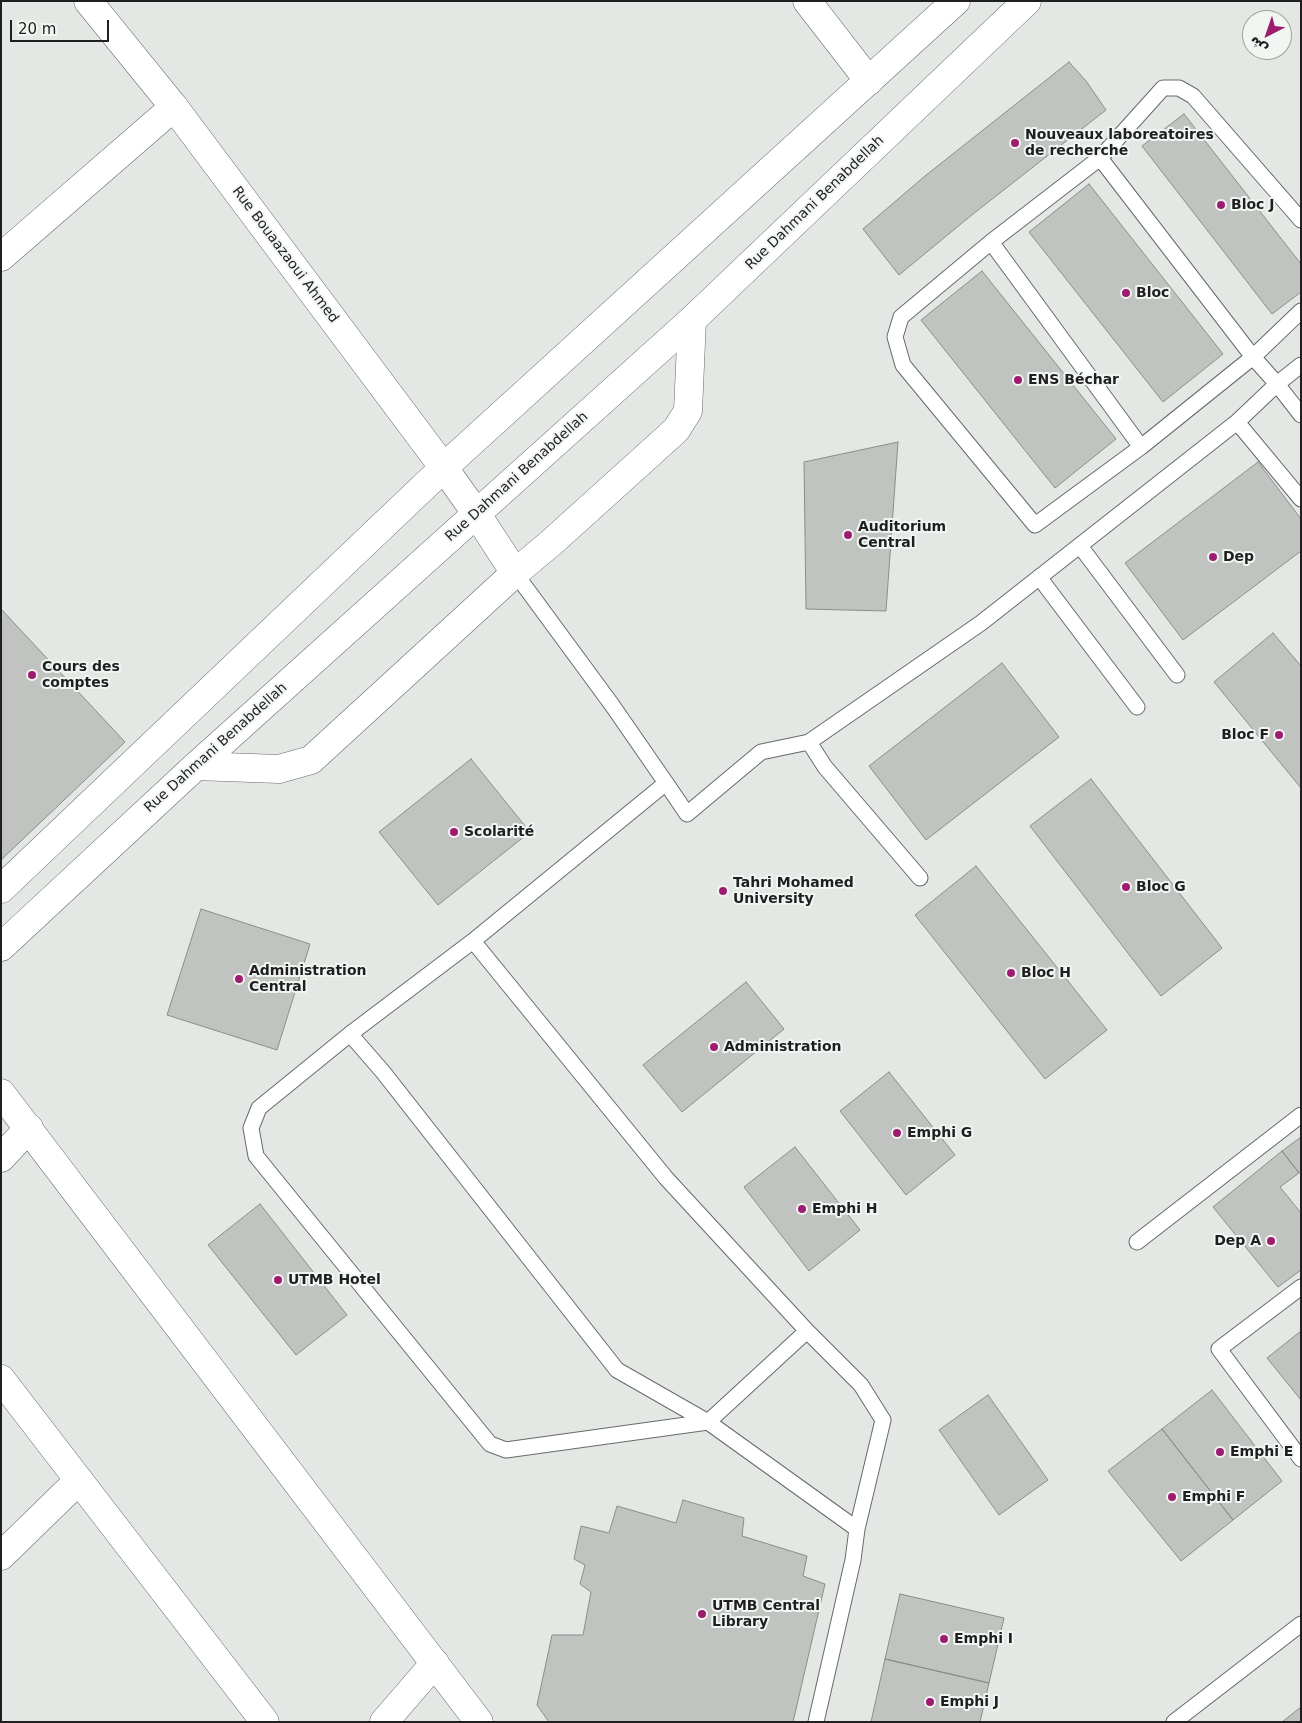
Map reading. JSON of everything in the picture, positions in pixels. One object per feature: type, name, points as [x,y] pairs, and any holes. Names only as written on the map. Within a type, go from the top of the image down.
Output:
[{"type":"street","name":"Rue Bouaazaoui Ahmed","points":[[88,1],[174,107],[444,468],[515,573]]},
{"type":"street","points":[[807,1],[868,81]]},
{"type":"street","points":[[1,889],[444,468],[956,1]]},
{"type":"street","name":"Rue Dahmani Benabdellah","points":[[1,947],[196,766],[692,320],[1027,1]]},
{"type":"street","points":[[1,257],[174,107]]},
{"type":"street","points":[[196,766],[279,769],[312,760],[515,573],[676,430],[688,411],[692,320]]},
{"type":"street","points":[[1,1093],[479,1722]]},
{"type":"street","points":[[1,1158],[29,1128]]},
{"type":"street","points":[[1,1378],[265,1722]]},
{"type":"street","points":[[1,1556],[79,1480]]},
{"type":"street","points":[[384,1722],[435,1663]]},
{"type":"lane","points":[[1301,220],[1193,96],[1179,88],[1163,88],[1100,158],[992,242],[901,317],[895,337],[902,364],[1035,525],[1141,447],[1253,357],[1301,311]]},
{"type":"lane","points":[[1100,158],[1253,357],[1301,415]]},
{"type":"lane","points":[[992,242],[1141,447]]},
{"type":"lane","points":[[515,573],[612,705],[687,814],[761,752],[809,742],[981,624],[1237,422],[1277,384],[1301,365]]},
{"type":"lane","points":[[1237,422],[1301,499]]},
{"type":"lane","points":[[1080,546],[1176,675]]},
{"type":"lane","points":[[1039,578],[1137,707]]},
{"type":"lane","points":[[809,742],[825,767],[920,878]]},
{"type":"lane","points":[[666,784],[473,941],[350,1034],[259,1108],[251,1128],[256,1156],[490,1444],[506,1450],[708,1422],[807,1331]]},
{"type":"lane","points":[[473,941],[666,1178],[807,1331],[861,1385],[883,1420],[857,1529],[853,1560],[816,1722]]},
{"type":"lane","points":[[350,1034],[383,1072],[616,1370],[708,1422],[857,1529]]},
{"type":"lane","points":[[1137,1242],[1301,1115]]},
{"type":"lane","points":[[1301,1287],[1218,1349],[1301,1459]]},
{"type":"lane","points":[[1174,1722],[1301,1624]]},
{"type":"building","name":"Nouveaux laboreatoires de recherche","points":[[1069,62],[1086,81],[1106,110],[973,214],[899,275],[863,229],[925,176]]},
{"type":"building","name":"Bloc J","points":[[1184,114],[1301,264],[1301,292],[1272,314],[1142,146]]},
{"type":"building","name":"Bloc","points":[[1089,184],[1223,354],[1163,402],[1029,232]]},
{"type":"building","name":"ENS Béchar","points":[[982,271],[1116,439],[1055,488],[921,320]]},
{"type":"building","name":"Auditorium Central","points":[[898,442],[886,611],[806,609],[804,462]]},
{"type":"building","name":"Dep","points":[[1258,462],[1301,519],[1301,551],[1183,640],[1125,563]]},
{"type":"building","name":"Cours des comptes","points":[[1,609],[125,742],[1,860]]},
{"type":"building","name":"Bloc F","points":[[1273,633],[1301,666],[1301,788],[1214,682]]},
{"type":"building","points":[[1002,663],[1059,737],[926,840],[869,766]]},
{"type":"building","name":"Scolarité","points":[[471,759],[530,832],[438,905],[379,832]]},
{"type":"building","name":"Bloc G","points":[[1091,779],[1222,948],[1161,996],[1030,826]]},
{"type":"building","name":"Bloc H","points":[[976,866],[1107,1030],[1045,1079],[915,915]]},
{"type":"building","name":"Administration Central","points":[[201,909],[310,944],[277,1050],[167,1015]]},
{"type":"building","name":"Administration","points":[[746,982],[784,1029],[682,1112],[643,1065]]},
{"type":"building","name":"Emphi G","points":[[889,1072],[955,1155],[906,1195],[840,1111]]},
{"type":"building","points":[[1301,1137],[1301,1171],[1299,1173],[1282,1151]]},
{"type":"building","name":"Emphi H","points":[[795,1147],[860,1230],[809,1271],[744,1187]]},
{"type":"building","name":"Dep A","points":[[1282,1151],[1299,1173],[1280,1187],[1301,1213],[1301,1270],[1278,1287],[1213,1207]]},
{"type":"building","name":"UTMB Hotel","points":[[260,1204],[347,1315],[296,1355],[208,1245]]},
{"type":"building","points":[[1301,1331],[1301,1400],[1267,1358]]},
{"type":"building","name":"Emphi E","points":[[1212,1390],[1282,1481],[1233,1520],[1162,1429]]},
{"type":"building","points":[[988,1395],[1048,1480],[999,1515],[939,1430]]},
{"type":"building","name":"Emphi F","points":[[1162,1429],[1233,1520],[1181,1561],[1108,1471]]},
{"type":"building","name":"UTMB Central Library","points":[[683,1500],[744,1518],[742,1536],[807,1556],[803,1576],[825,1584],[793,1722],[549,1722],[537,1705],[552,1635],[583,1635],[591,1592],[580,1584],[585,1565],[574,1559],[581,1526],[609,1533],[617,1506],[676,1523]]},
{"type":"building","name":"Emphi I","points":[[900,1594],[1004,1618],[989,1683],[885,1659]]},
{"type":"building","name":"Emphi J","points":[[885,1659],[989,1683],[980,1722],[871,1722]]},
{"type":"building","points":[[1301,1707],[1301,1722],[1282,1722]]},
{"type":"place","name":"Nouveaux laboreatoires de recherche","points":[[1015,143]]},
{"type":"place","name":"Bloc J","points":[[1221,205]]},
{"type":"place","name":"Bloc","points":[[1126,293]]},
{"type":"place","name":"ENS Béchar","points":[[1018,380]]},
{"type":"place","name":"Auditorium Central","points":[[848,535]]},
{"type":"place","name":"Dep","points":[[1213,557]]},
{"type":"place","name":"Cours des comptes","points":[[32,675]]},
{"type":"place","name":"Bloc F","points":[[1279,735]]},
{"type":"place","name":"Scolarité","points":[[454,832]]},
{"type":"place","name":"Bloc G","points":[[1126,887]]},
{"type":"place","name":"Tahri Mohamed University","points":[[723,891]]},
{"type":"place","name":"Bloc H","points":[[1011,973]]},
{"type":"place","name":"Administration Central","points":[[239,979]]},
{"type":"place","name":"Administration","points":[[714,1047]]},
{"type":"place","name":"Emphi G","points":[[897,1133]]},
{"type":"place","name":"Emphi H","points":[[802,1209]]},
{"type":"place","name":"Dep A","points":[[1271,1241]]},
{"type":"place","name":"UTMB Hotel","points":[[278,1280]]},
{"type":"place","name":"Emphi E","points":[[1220,1452]]},
{"type":"place","name":"Emphi F","points":[[1172,1497]]},
{"type":"place","name":"UTMB Central Library","points":[[702,1614]]},
{"type":"place","name":"Emphi I","points":[[944,1639]]},
{"type":"place","name":"Emphi J","points":[[930,1702]]}]
